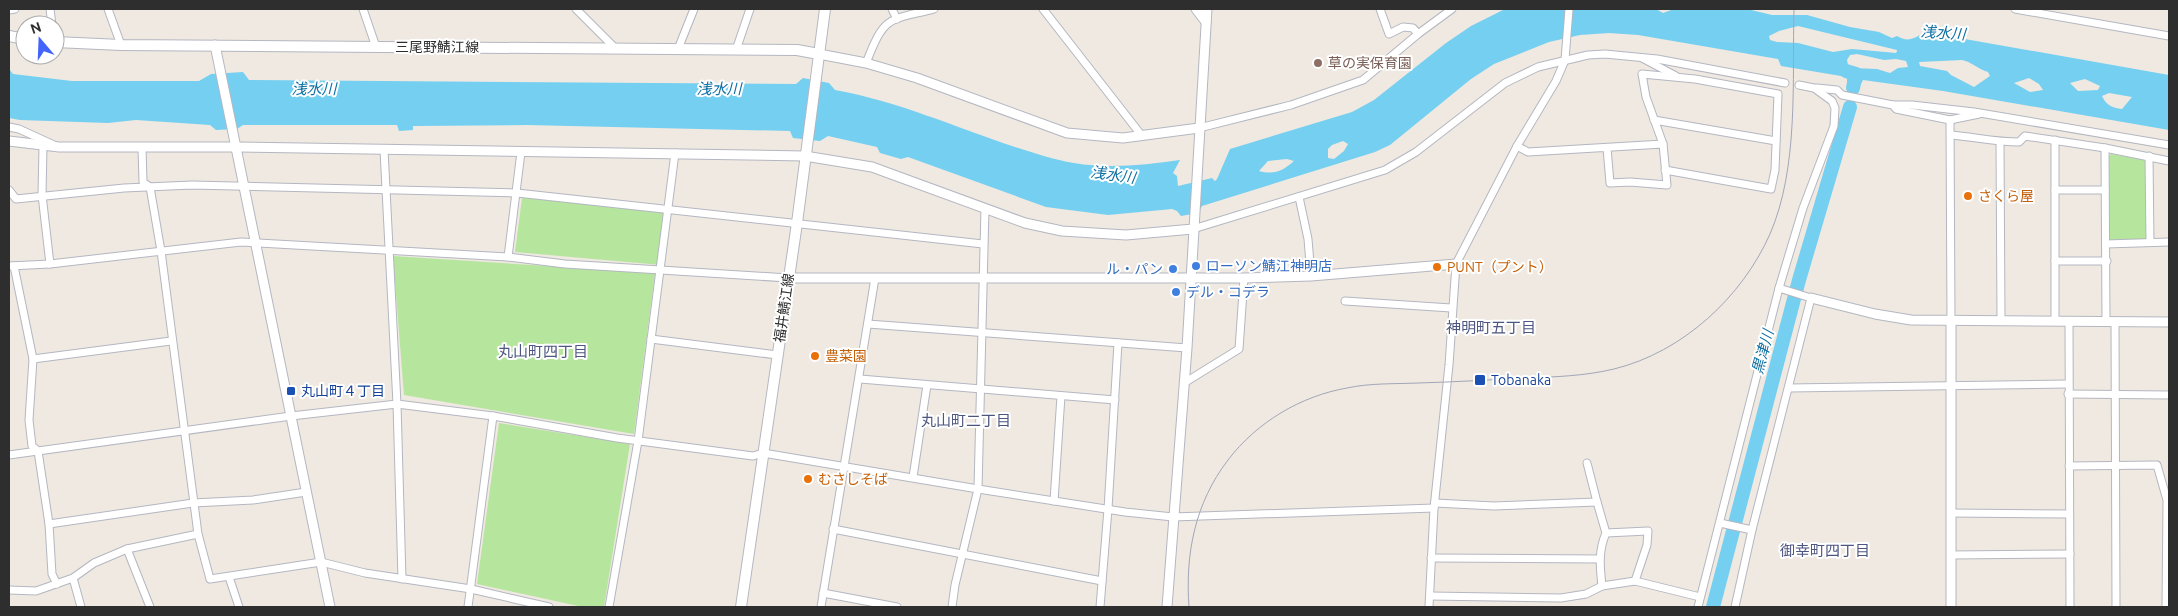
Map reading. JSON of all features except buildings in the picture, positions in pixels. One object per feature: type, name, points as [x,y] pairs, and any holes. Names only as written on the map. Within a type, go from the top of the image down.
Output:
[{"type":"main road","name":"福井鯖江線","points":[[741,607],[797,223],[825,9]]},
{"type":"main road","name":"三尾野鯖江線","points":[[65,42],[121,45],[797,50],[819,54]]},
{"type":"street","points":[[9,10],[15,9]]},
{"type":"street","points":[[108,9],[121,45]]},
{"type":"street","points":[[363,9],[376,47]]},
{"type":"street","points":[[576,9],[616,49]]},
{"type":"street","points":[[678,49],[694,9]]},
{"type":"street","points":[[736,50],[750,9]]},
{"type":"street","points":[[892,9],[897,19]]},
{"type":"street","points":[[866,63],[875,42],[887,24],[897,19],[934,9]]},
{"type":"street","points":[[1043,9],[1142,136]]},
{"type":"street","points":[[1196,9],[1206,22]]},
{"type":"street","points":[[1167,607],[1187,348],[1206,9]]},
{"type":"street","points":[[1380,9],[1389,34],[1403,27],[1413,28],[1418,34]]},
{"type":"street","points":[[819,54],[866,63],[917,78],[1067,132],[1123,138],[1198,132],[1349,86],[1372,73],[1418,34],[1452,9]]},
{"type":"street","points":[[1429,607],[1434,506],[1449,366],[1451,308],[1456,264],[1517,146],[1550,93],[1565,60],[1569,9]]},
{"type":"street","points":[[2015,9],[2169,36]]},
{"type":"street","points":[[215,45],[330,607]]},
{"type":"street","points":[[9,141],[59,147],[805,156],[872,167],[1025,223],[1062,231],[1126,235],[1193,229],[1369,176],[1393,166],[1416,152],[1505,83],[1538,67],[1565,60],[1595,54],[1640,56],[1785,83]]},
{"type":"street","points":[[1640,56],[1677,77]]},
{"type":"street","points":[[1607,148],[1610,183],[1630,182],[1667,185],[1665,170],[1663,144],[1646,97],[1642,74],[1677,77],[1778,94],[1775,170],[1771,189],[1665,170]]},
{"type":"street","points":[[1799,85],[1837,90],[1842,95],[1892,105],[1912,105],[1983,114],[2169,145]]},
{"type":"street","points":[[1698,607],[1779,288],[1803,208],[1834,126],[1835,108],[1832,102],[1814,88]]},
{"type":"street","points":[[1892,105],[1896,109],[1950,120],[1983,114]]},
{"type":"street","points":[[1654,120],[1776,141]]},
{"type":"street","points":[[1950,120],[1951,607]]},
{"type":"street","points":[[9,127],[19,129],[59,147]]},
{"type":"street","points":[[1951,135],[2000,142],[2019,142],[2025,136],[2105,148],[2169,161]]},
{"type":"street","points":[[2054,321],[2055,140]]},
{"type":"street","points":[[2000,142],[2001,321]]},
{"type":"street","points":[[1517,146],[1528,152],[1663,144]]},
{"type":"street","points":[[43,146],[42,195],[50,264]]},
{"type":"street","points":[[142,148],[143,182],[150,187],[161,252],[193,503],[198,534],[210,579],[321,562],[402,579],[470,588],[548,607]]},
{"type":"street","points":[[2105,148],[2106,244],[2116,394],[2116,607]]},
{"type":"street","points":[[384,150],[398,404],[402,579]]},
{"type":"street","points":[[508,257],[521,152]]},
{"type":"street","points":[[609,607],[638,441],[675,153]]},
{"type":"street","points":[[2149,156],[2150,242]]},
{"type":"street","points":[[9,190],[16,199],[42,195],[150,187],[245,185],[517,193],[669,208],[983,244]]},
{"type":"street","points":[[2055,190],[2105,190]]},
{"type":"street","points":[[1299,197],[1308,239],[1311,276]]},
{"type":"street","points":[[952,607],[978,489],[985,208]]},
{"type":"street","points":[[57,584],[52,574],[49,524],[38,451],[32,446],[29,420],[33,359],[11,266],[50,264],[241,242],[389,252],[508,257],[566,264],[788,278],[1244,278],[1311,276],[1456,264]]},
{"type":"street","points":[[2106,244],[2169,242]]},
{"type":"street","points":[[2054,262],[2107,261]]},
{"type":"street","points":[[821,607],[860,379],[875,278]]},
{"type":"street","points":[[1184,383],[1238,349],[1244,278]]},
{"type":"street","points":[[1779,288],[1875,314],[1911,320],[2169,322]]},
{"type":"street","points":[[1735,607],[1752,530],[1811,298]]},
{"type":"street","points":[[1345,301],[1451,308]]},
{"type":"street","points":[[2069,322],[2070,607]]},
{"type":"street","points":[[868,324],[1187,348]]},
{"type":"street","points":[[651,339],[777,355]]},
{"type":"street","points":[[33,359],[171,341]]},
{"type":"street","points":[[1100,607],[1118,343]]},
{"type":"street","points":[[860,379],[1115,400]]},
{"type":"street","points":[[1789,388],[1951,384],[2068,384]]},
{"type":"street","points":[[913,477],[927,385]]},
{"type":"street","points":[[2068,394],[2169,395]]},
{"type":"street","points":[[1054,501],[1061,396]]},
{"type":"street","points":[[9,455],[291,416],[398,404],[493,416],[638,441],[752,456],[763,452],[1108,510],[1173,517],[1434,506],[1597,502]]},
{"type":"street","points":[[468,607],[493,416]]},
{"type":"street","points":[[1587,463],[1606,533],[1601,545],[1602,586]]},
{"type":"street","points":[[2069,466],[2157,465],[2167,500],[2166,607]]},
{"type":"street","points":[[49,524],[193,503],[253,500],[306,492]]},
{"type":"street","points":[[1951,513],[2069,514]]},
{"type":"street","points":[[1720,523],[1752,530]]},
{"type":"street","points":[[833,529],[1102,581]]},
{"type":"street","points":[[1606,533],[1648,531],[1646,545],[1635,581]]},
{"type":"street","points":[[9,590],[36,591],[73,578],[94,562],[127,549],[198,534]]},
{"type":"street","points":[[127,549],[150,607]]},
{"type":"street","points":[[1951,554],[2070,554]]},
{"type":"street","points":[[1431,558],[1600,559]]},
{"type":"street","points":[[229,577],[239,607]]},
{"type":"street","points":[[73,578],[81,607]]},
{"type":"street","points":[[1430,596],[1561,598],[1586,594],[1602,586],[1635,581],[1700,597]]},
{"type":"street","points":[[823,593],[897,607]]},
{"type":"green space","points":[[2111,154],[2147,160],[2148,241],[2108,241],[2107,158]]},
{"type":"green space","points":[[522,198],[669,208],[661,265],[515,252]]},
{"type":"green space","points":[[393,256],[655,273],[634,434],[404,395]]},
{"type":"green space","points":[[499,423],[630,444],[604,607],[583,607],[477,584]]},
{"type":"water","name":"浅水川","points":[[1505,9],[1656,9],[1663,13],[1674,9],[1747,9],[1772,15],[1807,15],[1850,27],[1879,32],[1892,38],[1897,36],[1911,39],[1925,32],[2169,75],[2169,130],[1943,91],[1863,80],[1861,84],[1847,82],[1847,77],[1781,66],[1778,59],[1638,35],[1609,33],[1580,35],[1549,42],[1494,64],[1471,79],[1390,145],[1375,152],[1202,206],[1198,213],[1181,216],[1172,209],[1108,215],[1046,207],[908,157],[901,159],[880,153],[877,147],[828,136],[820,141],[793,138],[790,131],[527,125],[413,126],[413,130],[399,131],[397,125],[243,125],[237,129],[216,130],[210,125],[136,120],[108,123],[9,118],[9,69],[13,74],[72,81],[199,81],[211,74],[243,72],[249,80],[796,84],[803,78],[829,83],[835,90],[881,101],[1015,147],[1059,160],[1087,165],[1114,166],[1180,160],[1173,173],[1177,176],[1178,186],[1212,178],[1215,181],[1230,149],[1352,112],[1374,100],[1446,43],[1471,26]],"holes":[[[1798,26],[1897,51],[1896,53],[1852,49],[1833,52],[1798,43],[1777,42],[1770,40],[1769,36]],[[1857,54],[1884,60],[1896,59],[1906,61],[1908,67],[1898,68],[1890,73],[1877,69],[1852,68],[1848,65],[1847,60],[1850,55]],[[1962,60],[1988,72],[1990,76],[1974,87],[1947,71],[1920,66],[1919,62]],[[2029,78],[2039,84],[2043,90],[2030,92],[2014,83]],[[2085,79],[2100,86],[2098,90],[2078,91],[2070,83]],[[2109,93],[2132,97],[2122,109],[2110,106],[2102,96]],[[1343,141],[1348,144],[1344,151],[1334,159],[1328,158],[1328,149],[1332,145]],[[1287,159],[1294,161],[1278,171],[1269,173],[1259,171],[1268,161]]]},
{"type":"waterway","name":"黒津川","points":[[1846,71],[1856,74],[1853,88]]},
{"type":"waterway","name":"黒津川","points":[[1713,607],[1799,280],[1850,107]]},
{"type":"tram line","points":[[1189,607],[1188,587],[1191,549],[1200,511],[1207,494],[1217,476],[1240,446],[1252,434],[1281,413],[1313,397],[1356,386],[1558,377],[1614,369],[1664,350],[1707,319],[1727,300],[1744,279],[1770,234],[1786,181],[1792,123],[1794,9]]},
{"type":"place","name":"草の実保育園","points":[[1318,63]]},
{"type":"place","name":"さくら屋","points":[[1968,196]]},
{"type":"place","name":"ローソン鯖江神明店","points":[[1196,266]]},
{"type":"place","name":"PUNT（プント）","points":[[1437,267]]},
{"type":"place","name":"ル・パン","points":[[1173,269]]},
{"type":"place","name":"デル・コデラ","points":[[1176,292]]},
{"type":"place","name":"豊菜園","points":[[815,356]]},
{"type":"place","name":"Tobanaka","points":[[1480,380]]},
{"type":"place","name":"丸山町４丁目","points":[[291,391]]},
{"type":"place","name":"むさしそば","points":[[808,479]]},
{"type":"district","name":"神明町五丁目","points":[[1491,328]]},
{"type":"district","name":"丸山町四丁目","points":[[543,352]]},
{"type":"district","name":"丸山町二丁目","points":[[966,421]]},
{"type":"district","name":"御幸町四丁目","points":[[1825,551]]}]
